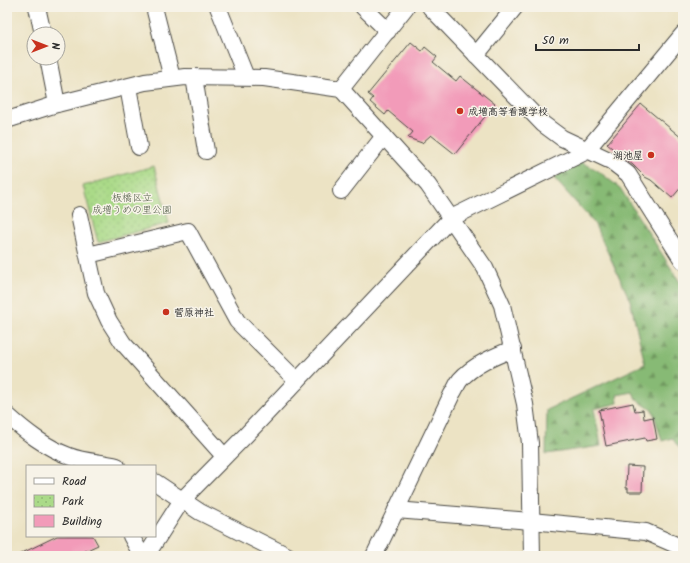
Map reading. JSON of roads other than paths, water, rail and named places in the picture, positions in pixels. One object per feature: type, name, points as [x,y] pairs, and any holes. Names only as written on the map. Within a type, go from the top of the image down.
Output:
[{"type":"street","points":[[37,7],[41,26]]},
{"type":"street","points":[[154,7],[172,78]]},
{"type":"street","points":[[218,7],[246,77]]},
{"type":"street","points":[[363,7],[388,31]]},
{"type":"street","points":[[341,89],[406,7]]},
{"type":"street","points":[[430,7],[542,124],[562,138],[611,161],[628,174],[683,261]]},
{"type":"street","points":[[476,55],[515,7]]},
{"type":"street","points":[[146,556],[182,500],[246,435],[451,218],[585,152],[683,34]]},
{"type":"street","points":[[50,66],[57,104]]},
{"type":"street","points":[[194,76],[206,151]]},
{"type":"street","points":[[7,120],[57,104],[146,82],[172,78],[194,76],[278,79],[341,89],[428,185],[485,268],[502,305],[525,404],[530,443],[532,556]]},
{"type":"street","points":[[128,87],[139,147]]},
{"type":"street","points":[[341,191],[384,136]]},
{"type":"street","points":[[80,215],[96,293],[109,321],[124,343],[224,456]]},
{"type":"street","points":[[88,255],[188,231],[237,321],[297,381]]},
{"type":"street","points":[[374,556],[460,380],[472,369],[513,349]]},
{"type":"street","points":[[7,415],[30,435],[53,449],[69,457],[92,464],[104,465]]},
{"type":"street","points":[[156,483],[200,512],[288,556]]},
{"type":"street","points":[[396,510],[646,532],[683,548]]},
{"type":"street","points":[[132,537],[142,556]]},
{"type":"place","name":"成増高等看護学校","points":[[460,111]]},
{"type":"place","name":"湖池屋","points":[[651,155]]},
{"type":"place","name":"菅原神社","points":[[166,312]]},
{"type":"park label","name":"板橋区立 成増うめの里公園","points":[[132,202]]}]
